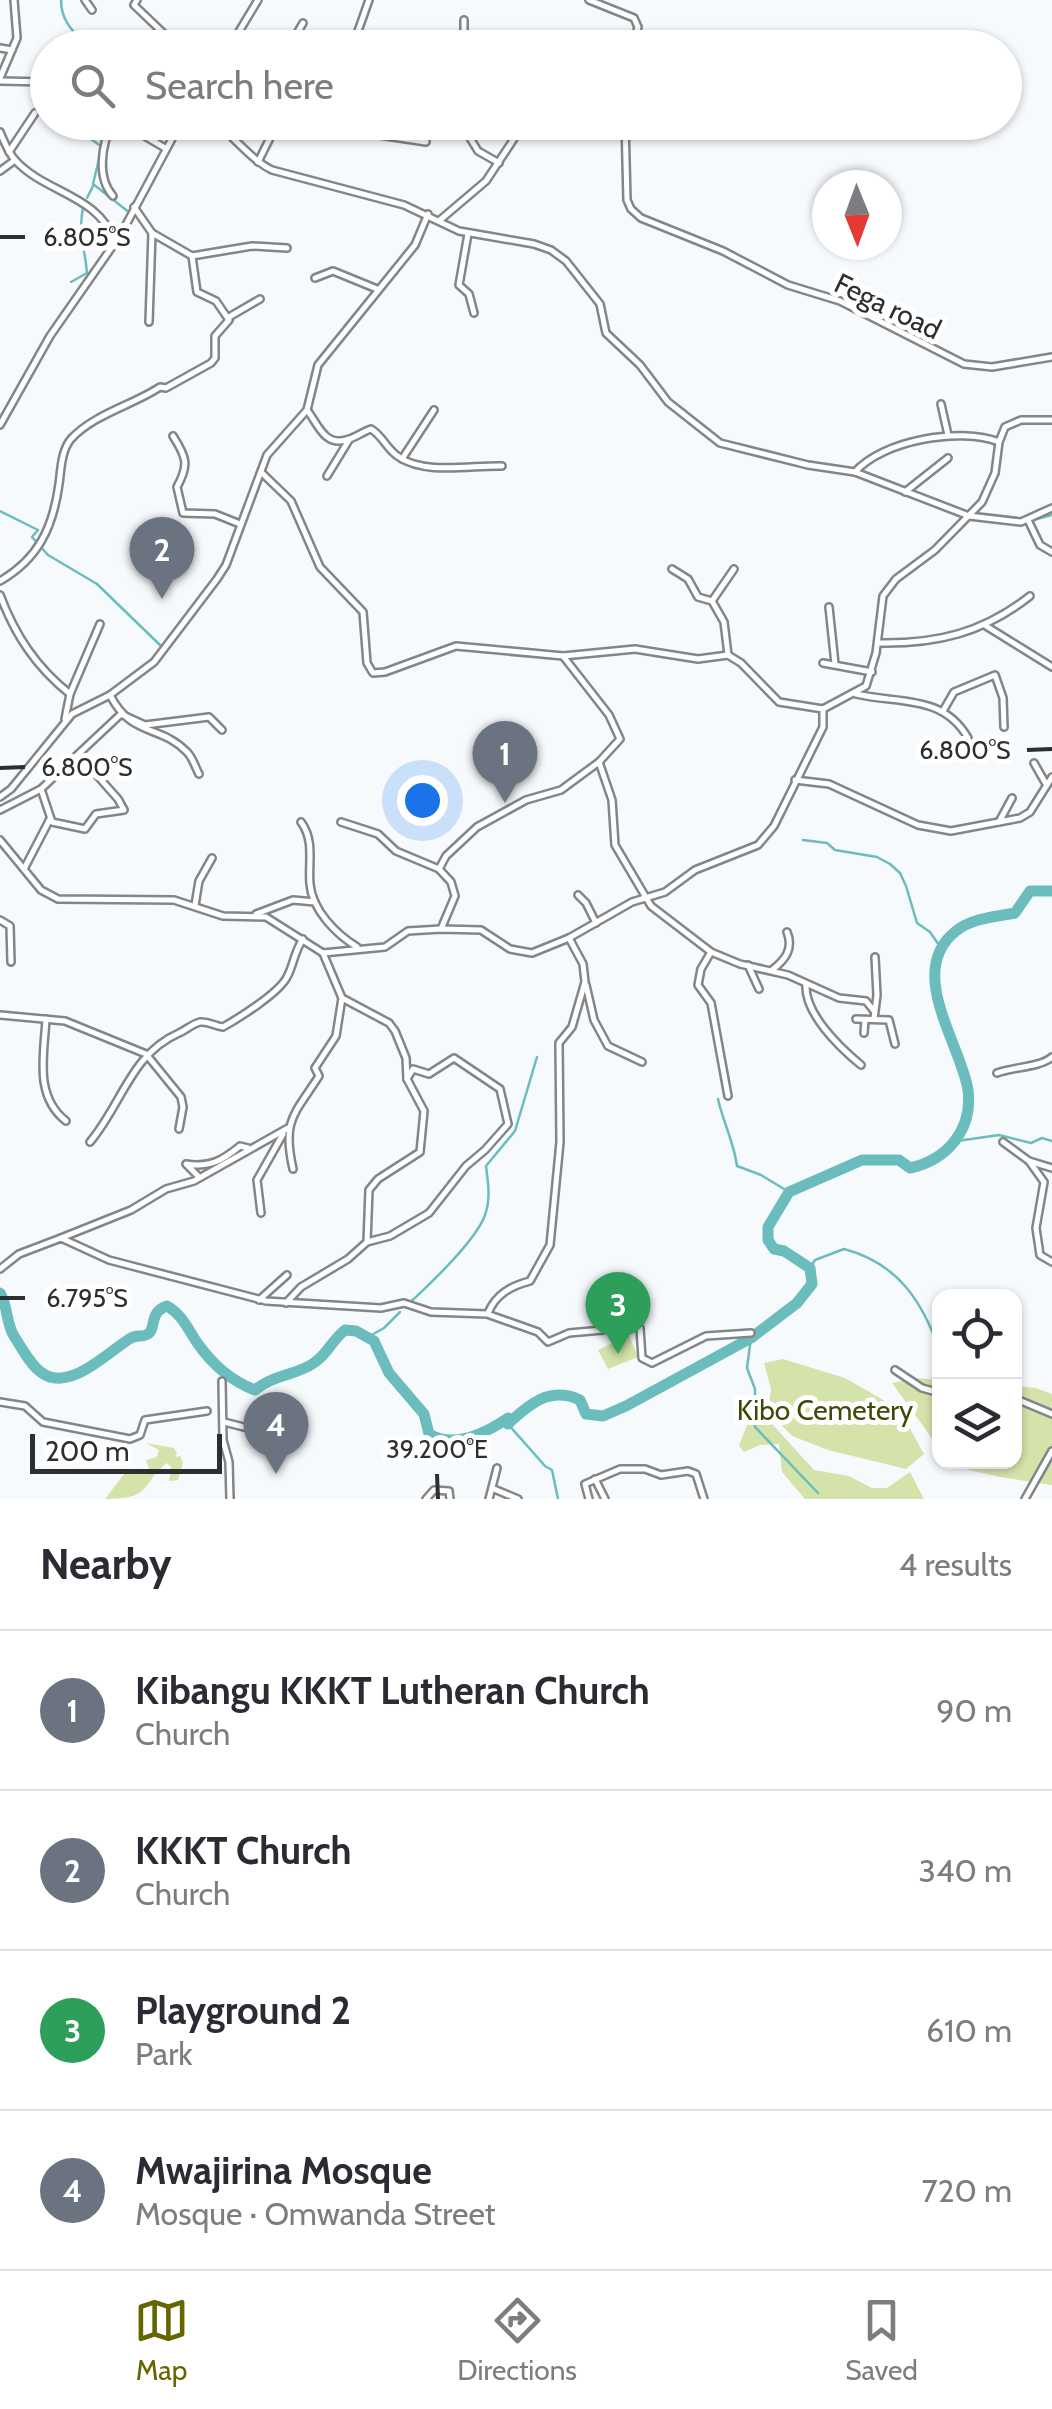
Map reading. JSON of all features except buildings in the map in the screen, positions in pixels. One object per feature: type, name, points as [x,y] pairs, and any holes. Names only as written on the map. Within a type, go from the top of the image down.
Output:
[{"type":"street","points":[[14,0],[17,38],[0,80],[30,81]]},
{"type":"street","points":[[85,0],[92,10]]},
{"type":"street","points":[[126,0],[136,2],[162,30]]},
{"type":"street","points":[[240,30],[258,0]]},
{"type":"street","points":[[358,30],[369,0]]},
{"type":"street","points":[[588,0],[634,18],[637,30]]},
{"type":"street","points":[[464,20],[464,30]]},
{"type":"street","points":[[298,30],[303,22]]},
{"type":"street","points":[[0,48],[12,50]]},
{"type":"street","points":[[9,152],[30,119]]},
{"type":"street","points":[[0,132],[15,160],[54,188],[95,210],[116,242]]},
{"type":"street","points":[[106,140],[103,182],[113,196]]},
{"type":"street","points":[[152,140],[165,148]]},
{"type":"street","points":[[0,425],[4,411],[50,336],[116,242],[170,140]]},
{"type":"street","points":[[238,140],[258,162],[272,170],[428,214],[468,234],[534,244],[566,262],[600,304],[606,334],[640,365],[664,398],[714,440],[808,465],[855,472],[969,516],[1013,522],[1052,508]]},
{"type":"street","points":[[258,162],[269,140]]},
{"type":"street","points":[[414,140],[426,142]]},
{"type":"street","points":[[471,140],[478,151],[499,163]]},
{"type":"street","points":[[440,220],[486,181],[514,140]]},
{"type":"street","name":"Fega road","points":[[625,140],[627,200],[642,218],[723,251],[788,285],[840,301],[964,364],[992,367],[1052,357]]},
{"type":"street","points":[[0,171],[15,160]]},
{"type":"street","points":[[134,207],[152,232],[192,256],[252,246],[287,248]]},
{"type":"street","points":[[0,798],[65,720],[80,708],[110,695],[157,658],[226,565],[267,455],[308,410],[318,365],[416,245],[428,214]]},
{"type":"street","points":[[149,322],[152,232]]},
{"type":"street","points":[[468,234],[459,285],[469,294],[474,313]]},
{"type":"street","points":[[192,256],[197,292],[216,301],[229,317]]},
{"type":"street","points":[[315,278],[333,271],[377,289]]},
{"type":"street","points":[[0,581],[36,553],[54,510],[64,453],[70,441],[122,407],[211,363],[215,336],[229,317],[260,299]]},
{"type":"street","points":[[941,404],[948,435]]},
{"type":"street","points":[[308,410],[324,436],[349,440]]},
{"type":"street","points":[[402,459],[434,410]]},
{"type":"street","points":[[262,473],[292,501],[320,567],[363,612],[367,662],[373,672],[384,672],[456,646],[563,656],[635,649],[698,659],[728,655],[779,702],[823,710],[866,686],[886,591],[936,550],[982,502],[996,474],[999,442],[1010,422],[1052,420]]},
{"type":"street","points":[[327,476],[349,440],[366,430],[376,432],[402,459],[430,466],[502,466]]},
{"type":"street","points":[[855,472],[872,456],[948,435],[977,434],[999,442]]},
{"type":"street","points":[[173,436],[185,461],[186,473],[177,486],[184,512],[215,514],[240,524]]},
{"type":"street","points":[[905,492],[948,458]]},
{"type":"street","points":[[1027,519],[1040,544],[1052,552]]},
{"type":"street","points":[[672,569],[688,579],[698,597],[712,601],[724,622],[728,655]]},
{"type":"street","points":[[712,601],[734,569]]},
{"type":"street","points":[[0,595],[10,622],[29,653],[70,694]]},
{"type":"street","points":[[878,642],[920,642],[986,626],[1030,596]]},
{"type":"street","points":[[829,607],[835,664]]},
{"type":"street","points":[[65,720],[70,694],[100,624]]},
{"type":"street","points":[[986,626],[1052,668]]},
{"type":"street","points":[[439,870],[446,856],[486,820],[526,800],[560,790],[617,744],[620,732],[563,656]]},
{"type":"street","points":[[823,664],[872,672]]},
{"type":"street","points":[[943,711],[954,692],[995,675],[1003,698],[1004,726]]},
{"type":"street","points":[[856,694],[918,701],[943,711],[962,727],[968,738]]},
{"type":"street","points":[[110,695],[121,714],[134,725],[181,748],[199,774]]},
{"type":"street","points":[[323,953],[385,948],[408,931],[481,930],[521,952],[532,953],[570,938],[646,897],[665,892],[690,872],[764,840],[823,727],[823,710]]},
{"type":"street","points":[[121,714],[145,725],[209,717],[222,730]]},
{"type":"street","points":[[0,810],[41,789],[121,714]]},
{"type":"street","points":[[50,819],[83,830],[100,812],[124,810],[118,798],[79,756]]},
{"type":"street","points":[[599,762],[612,800],[615,845],[650,906],[711,952],[772,970],[839,998],[866,1001],[874,1016]]},
{"type":"street","points":[[1034,763],[1046,784]]},
{"type":"street","points":[[796,780],[829,784],[931,829],[951,832],[1020,818],[1030,812],[1052,777]]},
{"type":"street","points":[[24,869],[50,819],[41,789]]},
{"type":"street","points":[[998,824],[1012,798]]},
{"type":"street","points":[[301,822],[308,834],[310,889],[315,902],[331,925],[356,947]]},
{"type":"street","points":[[341,822],[378,834],[396,852],[439,870],[451,882],[455,896],[441,930]]},
{"type":"street","points":[[0,840],[41,890],[58,899],[150,899],[195,904],[223,916],[254,915],[293,900],[315,902]]},
{"type":"street","points":[[195,904],[200,881],[212,858]]},
{"type":"street","points":[[578,896],[596,923]]},
{"type":"street","points":[[254,915],[276,922],[323,953],[342,998],[336,1036],[315,1068],[319,1076],[296,1108],[258,1180],[262,1213]]},
{"type":"street","points":[[0,920],[10,926],[11,962]]},
{"type":"street","points":[[772,970],[787,956],[791,946],[787,932]]},
{"type":"street","points":[[570,938],[583,964],[594,1020],[610,1048],[642,1062]]},
{"type":"street","points":[[90,1142],[146,1054],[159,1042],[196,1024],[210,1022],[223,1027],[248,1011],[285,981],[294,952],[303,939]]},
{"type":"street","points":[[711,952],[698,985],[712,1003],[728,1096]]},
{"type":"street","points":[[874,1016],[875,957]]},
{"type":"street","points":[[748,965],[759,989]]},
{"type":"street","points":[[488,1314],[494,1301],[510,1287],[530,1281],[550,1248],[560,1142],[559,1043],[569,1032],[585,982]]},
{"type":"street","points":[[806,984],[806,996],[818,1022],[861,1065]]},
{"type":"street","points":[[342,998],[393,1027],[406,1058],[407,1080],[424,1111],[424,1144],[418,1154],[369,1190],[368,1242]]},
{"type":"street","points":[[0,1015],[65,1021],[146,1054],[181,1097],[179,1129]]},
{"type":"street","points":[[856,1019],[874,1016],[892,1021],[895,1044]]},
{"type":"street","points":[[46,1019],[43,1078],[51,1107],[66,1121]]},
{"type":"street","points":[[864,1033],[865,1020]]},
{"type":"street","points":[[997,1073],[1045,1063],[1052,1057]]},
{"type":"street","points":[[286,1303],[301,1287],[368,1242],[390,1236],[429,1213],[466,1166],[508,1124],[500,1089],[471,1072],[458,1059],[429,1074],[414,1069],[407,1080]]},
{"type":"street","points":[[198,1176],[186,1165],[215,1163],[240,1146],[256,1148],[288,1128]]},
{"type":"street","points":[[288,1128],[293,1169]]},
{"type":"street","points":[[1003,1142],[1029,1161],[1044,1182],[1036,1228],[1040,1256],[1052,1262]]},
{"type":"street","points":[[0,1269],[19,1254],[194,1181],[248,1148]]},
{"type":"street","points":[[1029,1161],[1052,1168]]},
{"type":"street","points":[[61,1238],[109,1260],[259,1300],[381,1308],[404,1303],[431,1312],[488,1314],[538,1332],[548,1342],[569,1333],[633,1322],[640,1328],[642,1358],[652,1363],[706,1336],[751,1333]]},
{"type":"street","points":[[259,1300],[287,1274]]},
{"type":"street","points":[[894,1370],[932,1391]]},
{"type":"street","points":[[222,1381],[230,1499]]},
{"type":"street","points":[[1022,1401],[1052,1414]]},
{"type":"street","points":[[0,1402],[24,1406],[43,1422],[130,1439],[138,1437],[146,1420],[207,1411]]},
{"type":"street","points":[[224,1422],[264,1432]]},
{"type":"street","points":[[1025,1499],[1052,1452]]},
{"type":"street","points":[[489,1499],[497,1468]]},
{"type":"street","points":[[590,1499],[584,1486],[620,1469],[645,1469],[661,1475],[688,1471],[699,1476],[704,1499]]},
{"type":"street","points":[[595,1480],[605,1499]]},
{"type":"street","points":[[493,1488],[518,1499]]},
{"type":"street","points":[[426,1499],[434,1490],[450,1491],[450,1499]]},
{"type":"green space","points":[[629,1335],[638,1357],[608,1369],[598,1350]]},
{"type":"green space","name":"Kibo Cemetery","points":[[783,1359],[845,1378],[899,1409],[924,1454],[906,1469],[828,1450],[792,1436],[768,1411],[771,1389],[764,1363]]},
{"type":"green space","points":[[932,1379],[932,1438],[892,1383]]},
{"type":"green space","points":[[1022,1387],[1052,1394],[1052,1485],[965,1469],[1022,1469]]},
{"type":"green space","points":[[752,1412],[773,1425],[814,1470],[849,1476],[872,1488],[887,1488],[910,1472],[924,1499],[805,1499],[782,1472],[779,1444],[760,1445],[744,1452],[739,1446]]},
{"type":"green space","points":[[146,1443],[174,1448],[175,1457],[180,1456],[183,1463],[178,1480],[169,1481],[171,1467],[167,1463],[139,1493],[105,1499],[124,1474],[149,1469],[146,1460],[157,1457],[159,1450]]},
{"type":"waterway","points":[[61,0],[72,30]]},
{"type":"waterway","points":[[92,140],[102,147],[93,184],[130,213]]},
{"type":"waterway","points":[[87,198],[93,186]]},
{"type":"waterway","points":[[71,282],[87,273],[83,208]]},
{"type":"waterway","points":[[96,275],[108,257]]},
{"type":"waterway","points":[[0,511],[38,530],[32,537],[48,555],[97,584],[160,645]]},
{"type":"waterway","points":[[1033,520],[1052,515]]},
{"type":"waterway","points":[[803,840],[827,843],[835,850],[877,857],[890,864],[906,886],[917,923],[930,932],[941,948]]},
{"type":"waterway","points":[[0,1293],[11,1331],[23,1351],[38,1370],[53,1378],[77,1374],[131,1338],[150,1333],[157,1313],[167,1306],[181,1318],[216,1365],[255,1390],[309,1366],[345,1330],[356,1331],[374,1341],[389,1373],[424,1414],[429,1434],[439,1438],[470,1437],[508,1418],[508,1424],[532,1404],[550,1396],[580,1400],[586,1414],[603,1416],[751,1338],[797,1303],[812,1284],[810,1268],[774,1249],[768,1240],[768,1227],[789,1192],[862,1160],[899,1160],[910,1168],[935,1158],[955,1141],[966,1118],[968,1090],[936,987],[935,966],[942,947],[969,923],[1015,913],[1030,891],[1052,891]]},
{"type":"waterway","points":[[405,1307],[450,1264],[480,1226],[488,1203],[486,1166],[515,1131],[537,1057]]},
{"type":"waterway","points":[[718,1099],[737,1166],[789,1192]]},
{"type":"waterway","points":[[957,1141],[999,1135],[1031,1143],[1042,1138],[1052,1141]]},
{"type":"waterway","points":[[810,1268],[815,1260],[844,1249],[863,1255],[906,1287],[932,1333]]},
{"type":"waterway","points":[[368,1337],[400,1312]]},
{"type":"waterway","points":[[751,1338],[747,1368],[755,1389],[755,1427],[818,1493]]},
{"type":"waterway","points":[[508,1424],[552,1470],[558,1499]]},
{"type":"place","name":"KKKT Church","points":[[162,599]]},
{"type":"place","name":"Kibangu KKKT Lutheran Church","points":[[505,803]]},
{"type":"place","name":"Playground 2","points":[[618,1354]]},
{"type":"place","name":"Mwajirina Mosque","points":[[276,1474]]}]
